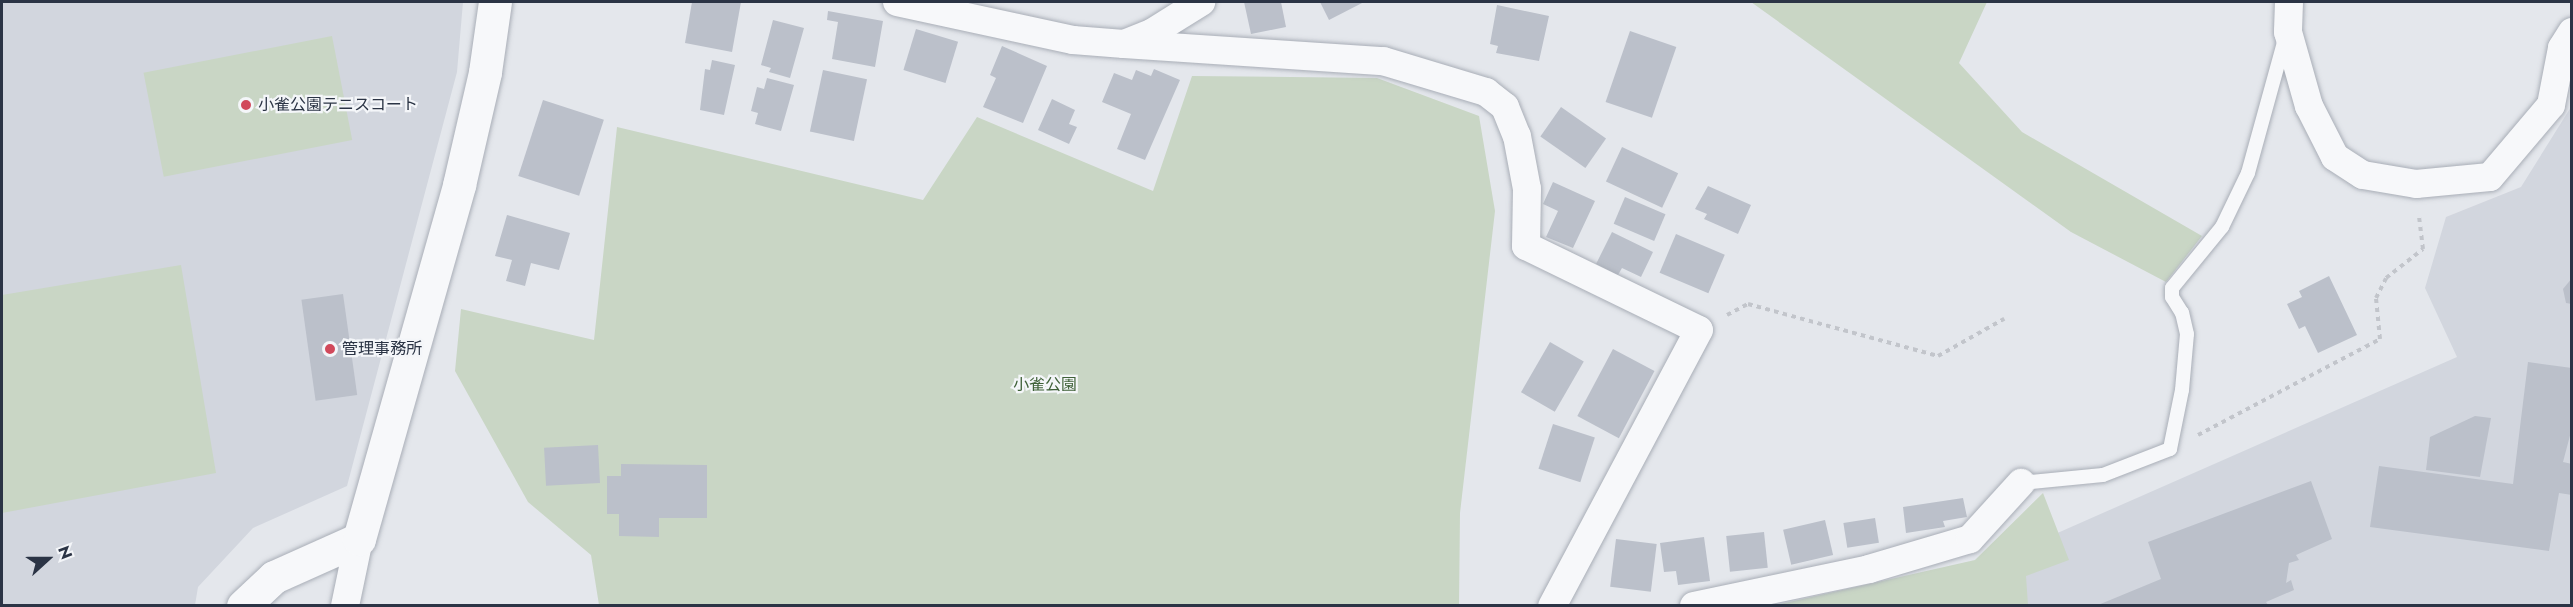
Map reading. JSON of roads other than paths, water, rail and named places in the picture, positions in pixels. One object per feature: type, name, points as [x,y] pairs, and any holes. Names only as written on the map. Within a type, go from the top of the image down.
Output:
[{"type":"street","points":[[345,606],[359,539],[459,185],[485,72],[495,2]]},
{"type":"street","points":[[897,2],[1074,40],[1383,61],[1486,92],[1505,107],[1516,136],[1527,189],[1526,246],[1699,330],[1552,606]]},
{"type":"street","points":[[1124,44],[1153,32],[1201,2]]},
{"type":"street","points":[[2289,2],[2288,32],[2309,105],[2335,157],[2363,175],[2416,184],[2490,177],[2551,105],[2562,48],[2571,32]]},
{"type":"street","points":[[1694,606],[1869,569],[1970,539],[2021,483]]},
{"type":"street","points":[[243,606],[274,577],[359,539]]},
{"type":"lane","points":[[2021,483],[2103,475],[2170,449],[2182,390],[2187,334],[2172,288],[2222,227],[2248,173],[2288,32]]},
{"type":"place","name":"小雀公園テニスコート","points":[[246,105]]},
{"type":"place","name":"管理事務所","points":[[330,349]]},
{"type":"park label","name":"小雀公園","points":[[1045,385]]}]
